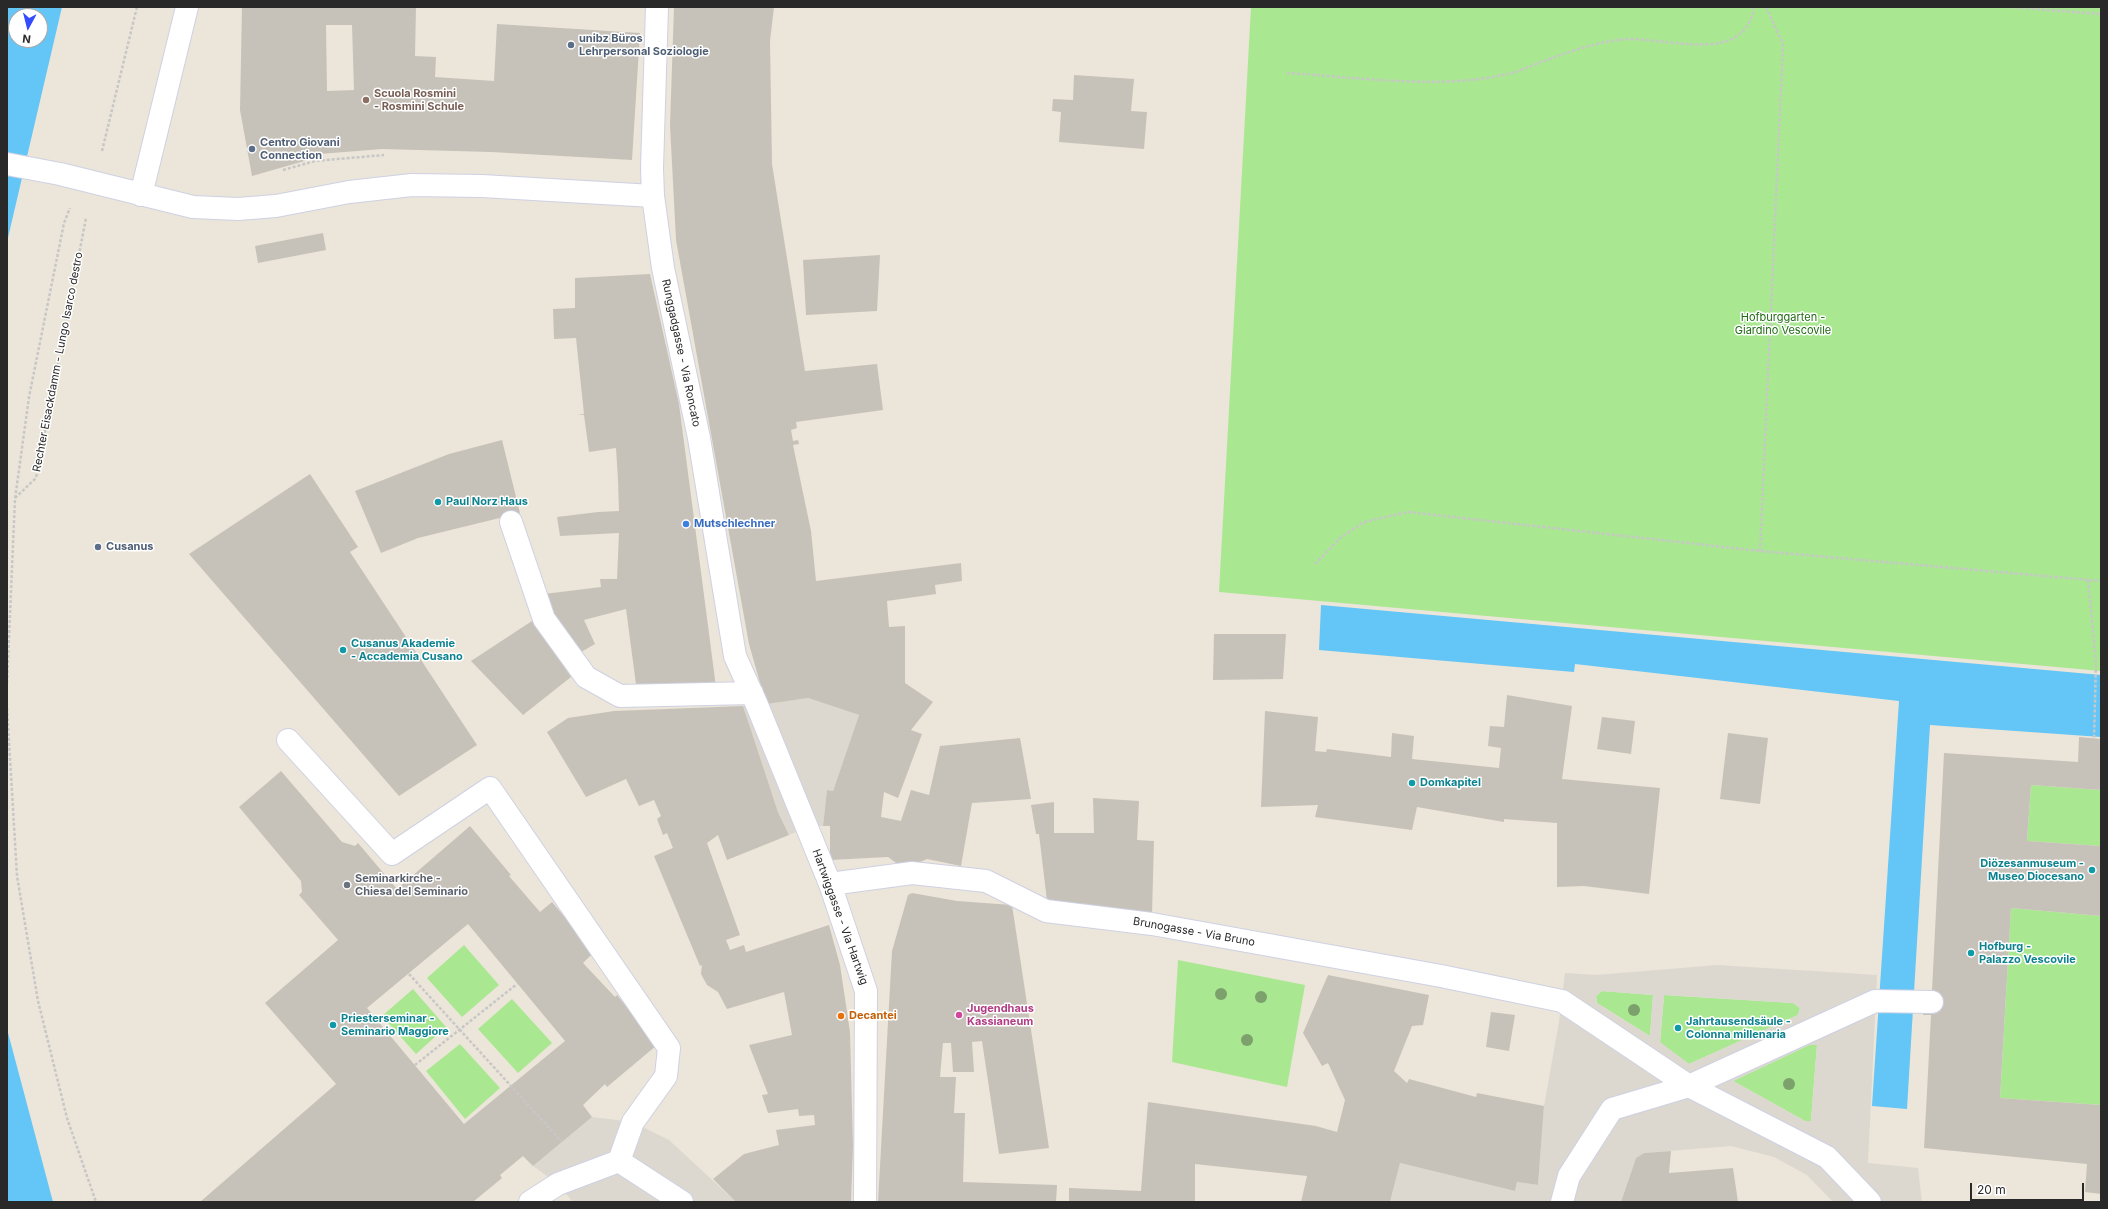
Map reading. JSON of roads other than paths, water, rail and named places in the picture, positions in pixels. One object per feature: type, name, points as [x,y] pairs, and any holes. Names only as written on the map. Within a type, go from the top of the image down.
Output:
[{"type":"street","points":[[141,195],[187,7]]},
{"type":"street","name":"Runggadgasse - Via Roncato","points":[[657,7],[652,168],[653,196],[663,268],[699,438],[735,656],[752,693]]},
{"type":"street","points":[[7,164],[60,174],[193,207],[238,209],[276,206],[349,192],[412,185],[482,186],[653,196]]},
{"type":"street","points":[[511,522],[544,619],[586,677],[620,696],[752,693]]},
{"type":"street","name":"Hartwiggasse - Via Hartwig","points":[[752,693],[830,884],[866,991],[865,1202]]},
{"type":"street","points":[[288,740],[392,854],[490,788],[668,1048],[666,1076],[633,1122],[619,1161],[558,1184],[530,1202]]},
{"type":"street","name":"Brunogasse - Via Bruno","points":[[830,884],[912,873],[986,881],[1046,911],[1152,924],[1441,976],[1562,1000],[1689,1086]]},
{"type":"street","points":[[1562,1202],[1569,1176],[1612,1109],[1689,1086],[1875,1001],[1923,1002]]},
{"type":"street","points":[[1689,1086],[1827,1157],[1870,1202]]},
{"type":"street","points":[[619,1161],[682,1202]]},
{"type":"water","points":[[7,7],[62,7],[7,242]]},
{"type":"water","points":[[1321,605],[2101,675],[2101,737],[1930,725],[1907,1109],[1872,1106],[1899,701],[1575,664],[1574,672],[1319,650]]},
{"type":"water","points":[[7,1029],[53,1202],[7,1202]]},
{"type":"place","name":"unibz Büros Lehrpersonal Soziologie","points":[[571,45]]},
{"type":"place","name":"Scuola Rosmini - Rosmini Schule","points":[[366,100]]},
{"type":"place","name":"Centro Giovani Connection","points":[[252,149]]},
{"type":"place","name":"Paul Norz Haus","points":[[438,502]]},
{"type":"place","name":"Mutschlechner","points":[[686,524]]},
{"type":"place","name":"Cusanus","points":[[98,547]]},
{"type":"place","name":"Cusanus Akademie - Accademia Cusano","points":[[343,650]]},
{"type":"place","name":"Domkapitel","points":[[1412,783]]},
{"type":"place","name":"Diözesanmuseum - Museo Diocesano","points":[[2092,870]]},
{"type":"place","name":"Seminarkirche - Chiesa del Seminario","points":[[347,885]]},
{"type":"place","name":"Hofburg - Palazzo Vescovile","points":[[1971,953]]},
{"type":"place","name":"Jugendhaus Kassianeum","points":[[959,1015]]},
{"type":"place","name":"Decantei","points":[[841,1016]]},
{"type":"place","name":"Priesterseminar - Seminario Maggiore","points":[[333,1025]]},
{"type":"place","name":"Jahrtausendsäule - Colonna millenaria","points":[[1678,1028]]},
{"type":"park label","name":"Hofburggarten - Giardino Vescovile","points":[[1783,324]]}]
